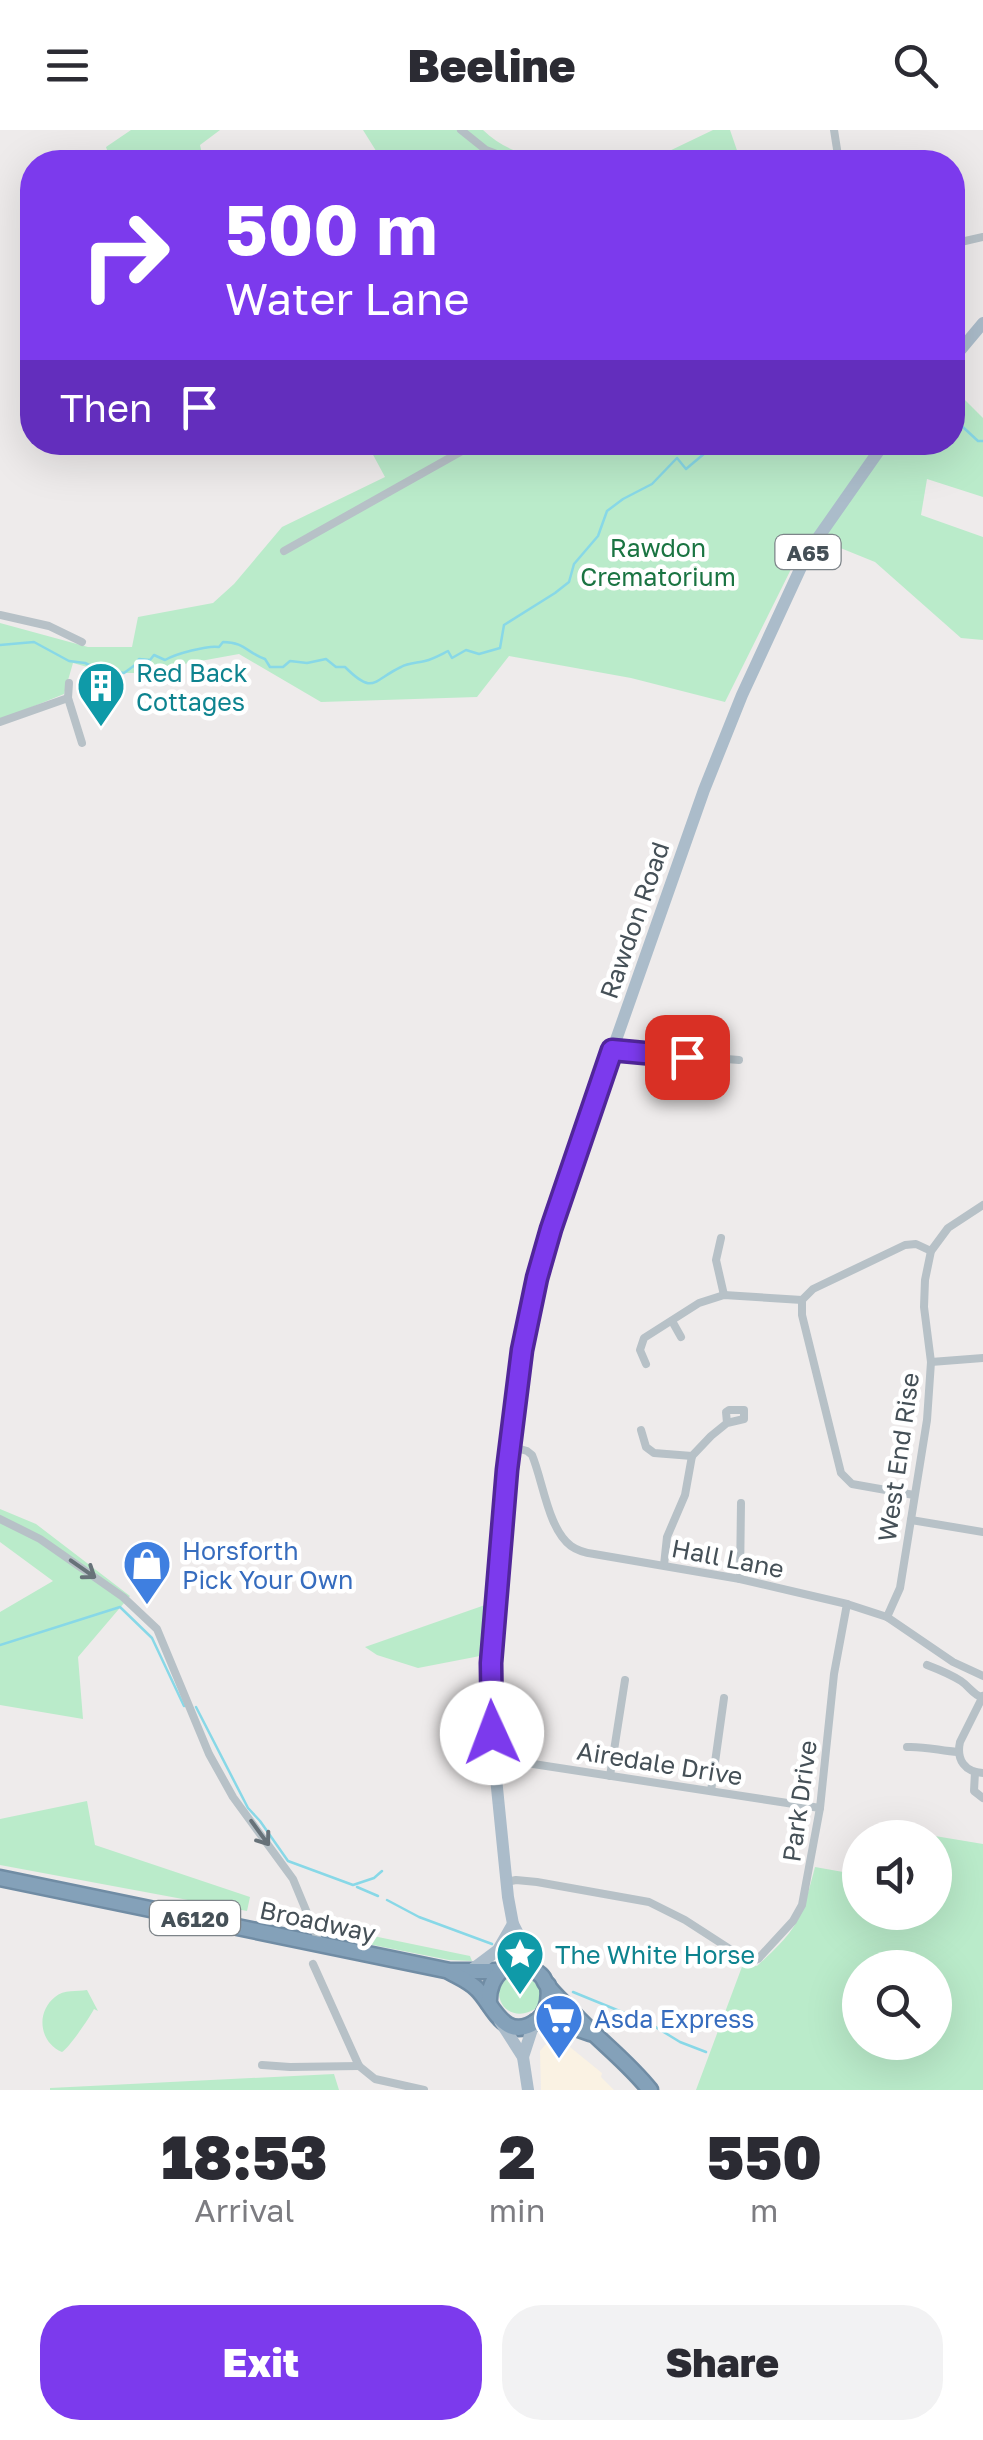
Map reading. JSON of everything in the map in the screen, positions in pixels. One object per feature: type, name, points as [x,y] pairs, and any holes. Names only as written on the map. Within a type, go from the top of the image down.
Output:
[{"type":"highway","name":"Broadway","points":[[0,1878],[450,1972]]},
{"type":"highway","points":[[595,2035],[556,2022],[517,2027],[499,2020],[489,2004],[490,1983],[503,1970],[523,1966],[536,1971],[650,2090]]},
{"type":"highway","name":"A6120","points":[[450,1972],[503,1970]]},
{"type":"highway","name":"A6120","points":[[450,1972],[472,1984],[489,2004]]},
{"type":"highway","points":[[535,2022],[548,2006],[548,1986]]},
{"type":"main road","points":[[965,344],[983,323]]},
{"type":"main road","name":"Rawdon Road","points":[[536,1971],[513,1924],[506,1882],[494,1758],[491,1663],[510,1446],[522,1350],[537,1278],[567,1180],[704,790],[756,663],[808,552],[876,455]]},
{"type":"main road","points":[[470,1971],[498,1950],[513,1924]]},
{"type":"main road","name":"Rawdon Road","points":[[503,1970],[513,1924]]},
{"type":"main road","points":[[499,2020],[523,2057],[528,2090]]},
{"type":"main road","points":[[523,2057],[535,2022]]},
{"type":"street","points":[[461,130],[486,150]]},
{"type":"street","points":[[284,552],[455,455]]},
{"type":"street","points":[[0,615],[49,626],[82,642]]},
{"type":"street","points":[[69,683],[68,698],[82,743]]},
{"type":"street","points":[[0,722],[68,698]]},
{"type":"street","points":[[612,1050],[738,1060]]},
{"type":"street","points":[[646,1364],[640,1350],[642,1341],[700,1303],[724,1295],[802,1300],[813,1290],[905,1244],[931,1251],[948,1228],[983,1205]]},
{"type":"street","points":[[721,1238],[716,1260],[724,1295]]},
{"type":"street","name":"West End Rise","points":[[887,1617],[900,1588],[927,1420],[930,1362],[924,1280],[931,1251]]},
{"type":"street","points":[[802,1300],[802,1314],[841,1474],[852,1484],[914,1495]]},
{"type":"street","points":[[672,1321],[680,1336]]},
{"type":"street","points":[[930,1362],[983,1358]]},
{"type":"street","points":[[664,1565],[667,1536],[685,1495],[692,1456],[727,1423]]},
{"type":"street","points":[[641,1430],[646,1447],[654,1453],[692,1456]]},
{"type":"street","name":"Hall Lane","points":[[510,1446],[532,1456],[557,1528],[570,1546],[594,1554],[740,1578],[846,1604],[887,1617],[953,1662],[983,1676]]},
{"type":"street","points":[[740,1578],[741,1503]]},
{"type":"street","points":[[0,1519],[40,1539],[122,1597],[157,1628],[209,1754],[233,1796],[293,1879],[320,1944]]},
{"type":"street","points":[[911,1520],[983,1532]]},
{"type":"street","name":"Park Drive","points":[[506,1882],[538,1882],[650,1902],[732,1952],[754,1961],[793,1921],[802,1905],[820,1808],[834,1674],[846,1604]]},
{"type":"street","points":[[927,1665],[948,1673],[963,1682],[972,1694],[983,1697],[958,1752],[968,1769],[979,1772],[971,1798]]},
{"type":"street","points":[[610,1776],[625,1680]]},
{"type":"street","points":[[711,1791],[724,1698]]},
{"type":"street","points":[[907,1747],[958,1752]]},
{"type":"street","name":"Airedale Drive","points":[[494,1758],[820,1808]]},
{"type":"street","points":[[973,1787],[983,1798]]},
{"type":"street","points":[[313,1964],[359,2066],[374,2078],[424,2090]]},
{"type":"street","points":[[262,2064],[359,2066]]},
{"type":"shaded area","points":[[553,2041],[565,2043],[602,2073],[601,2077],[614,2090],[541,2090],[540,2051]]},
{"type":"green space","points":[[131,130],[220,130],[200,145],[201,150],[106,147]]},
{"type":"green space","points":[[363,130],[483,130],[514,150],[376,150]]},
{"type":"green space","points":[[713,130],[730,130],[737,150],[671,150]]},
{"type":"green space","name":"Rawdon Crematorium","points":[[965,400],[983,418],[983,497],[927,479],[921,515],[983,537],[983,640],[961,638],[875,562],[833,545],[805,541],[725,702],[631,678],[509,656],[477,697],[321,702],[239,654],[134,673],[109,673],[73,663],[64,694],[0,720],[0,623],[88,647],[132,647],[138,617],[213,603],[282,527],[385,477],[373,455],[965,455]]},
{"type":"green space","points":[[0,1509],[36,1524],[130,1596],[78,1657],[83,1719],[0,1705],[0,1612],[53,1581],[0,1542]]},
{"type":"green space","points":[[485,1605],[480,1656],[418,1668],[377,1655],[365,1647]]},
{"type":"green space","points":[[87,1801],[95,1845],[250,1897],[247,1911],[0,1865],[0,1819]]},
{"type":"green space","points":[[952,1839],[983,1844],[983,2090],[696,2090],[743,1964],[757,1966],[790,1933],[806,1900],[815,1867],[842,1872],[842,1930],[952,1930]]},
{"type":"green space","points":[[315,1924],[470,1956],[472,1961],[317,1934]]},
{"type":"green space","points":[[515,1975],[527,1977],[538,1987],[541,2004],[534,2010],[519,2014],[502,2004],[499,1987]]},
{"type":"green space","points":[[87,1990],[98,2011],[94,2009],[62,2052],[45,2035],[45,2011],[59,1994]]},
{"type":"green space","points":[[334,2074],[339,2090],[50,2090],[50,2088]]},
{"type":"waterway","points":[[965,429],[983,441]]},
{"type":"waterway","points":[[0,645],[34,642],[69,661],[124,673],[139,659],[150,660],[154,655],[165,660],[230,642],[265,659],[270,667],[283,667],[290,661],[326,659],[336,667],[345,667],[362,681],[373,683],[404,666],[448,651],[452,658],[466,650],[479,654],[500,648],[504,625],[569,582],[574,564],[598,536],[607,511],[652,484],[677,458],[686,469],[703,455]]},
{"type":"waterway","points":[[0,1645],[120,1607],[152,1638],[184,1706]]},
{"type":"waterway","points":[[196,1707],[248,1808],[288,1861],[353,1885],[382,1871]]},
{"type":"waterway","points":[[357,1887],[378,1896]]},
{"type":"waterway","points":[[387,1900],[419,1917],[492,1944]]},
{"type":"waterway","points":[[573,1992],[706,2052]]},
{"type":"place","name":"Red Back Cottages","points":[[101,728]]},
{"type":"place","name":"Horsforth Pick Your Own","points":[[147,1606]]},
{"type":"place","name":"The White Horse","points":[[520,1996]]},
{"type":"place","name":"Asda Express","points":[[559,2060]]},
{"type":"route","points":[[492,1733],[491,1663],[507,1470],[522,1350],[544,1252],[612,1050],[687,1057]]}]
